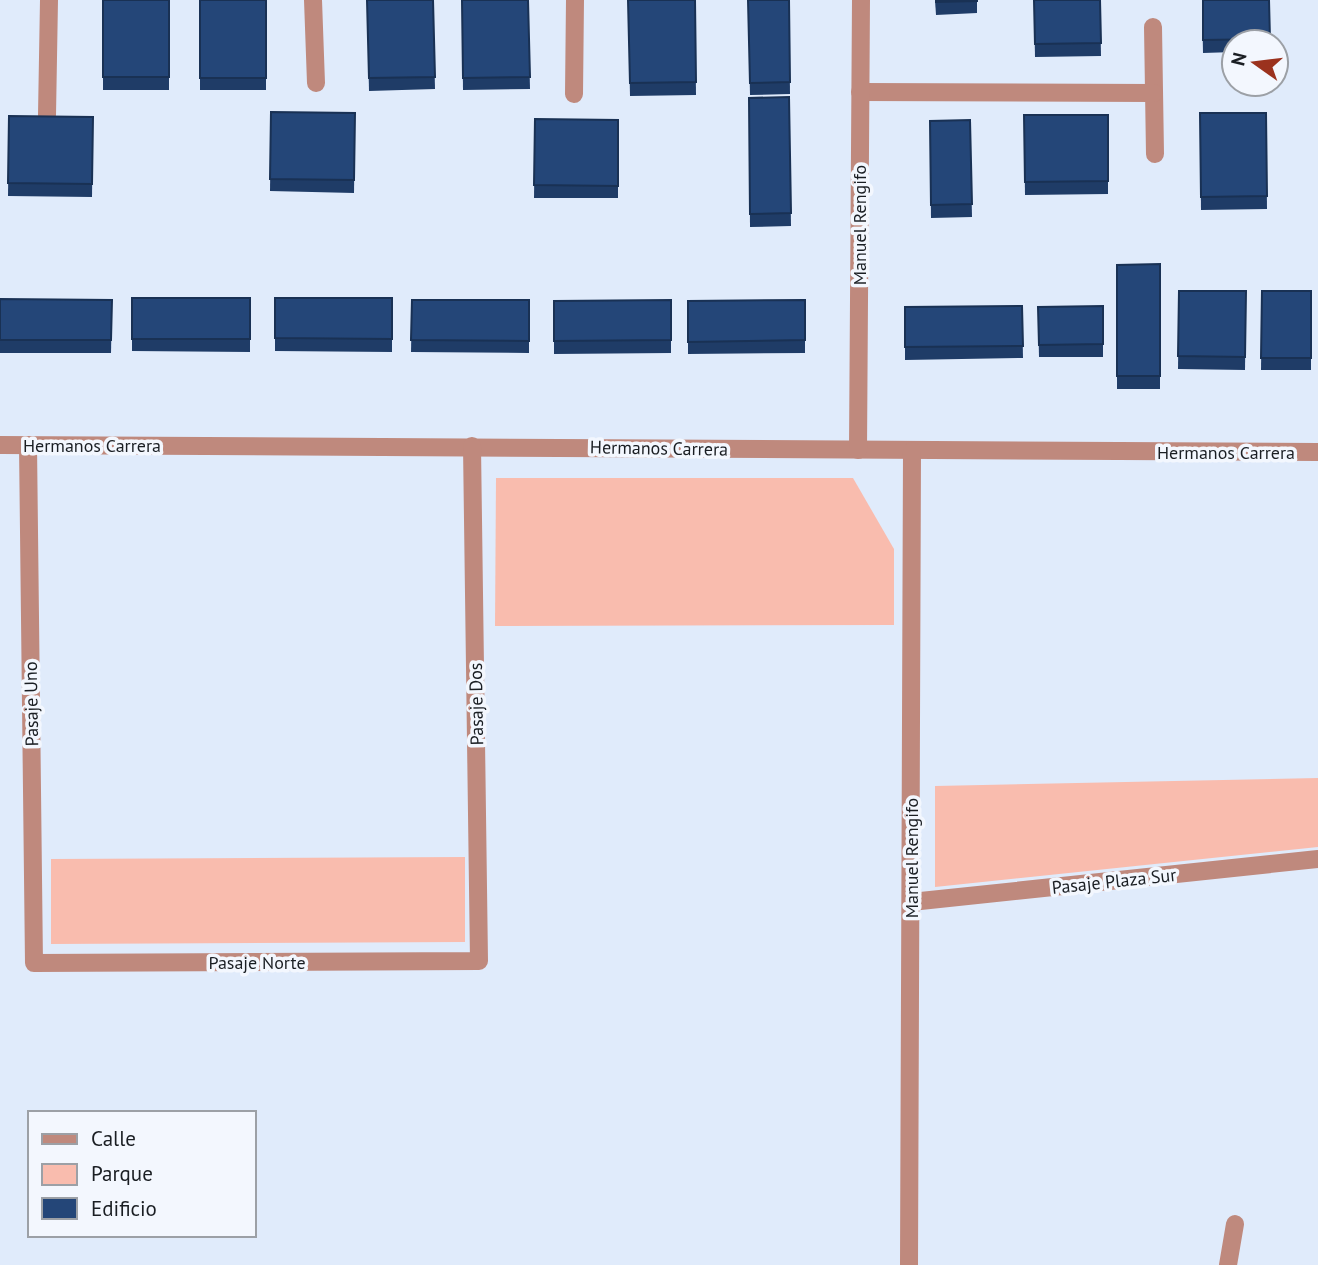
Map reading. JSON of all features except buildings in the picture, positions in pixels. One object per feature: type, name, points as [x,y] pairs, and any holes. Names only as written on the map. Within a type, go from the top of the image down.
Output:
[{"type":"street","points":[[47,115],[49,0]]},
{"type":"street","points":[[313,0],[316,83]]},
{"type":"street","points":[[574,94],[575,0]]},
{"type":"street","name":"Manuel Rengifo","points":[[858,450],[861,0]]},
{"type":"street","points":[[1153,27],[1156,154]]},
{"type":"street","points":[[860,92],[1154,93]]},
{"type":"street","name":"Hermanos Carrera","points":[[0,445],[1318,452]]},
{"type":"street","name":"Pasaje Uno","points":[[28,445],[34,963]]},
{"type":"street","name":"Pasaje Dos","points":[[472,446],[480,961]]},
{"type":"street","name":"Manuel Rengifo","points":[[909,1265],[912,451]]},
{"type":"street","name":"Pasaje Plaza Sur","points":[[911,902],[1318,859]]},
{"type":"street","name":"Pasaje Norte","points":[[34,963],[480,961]]},
{"type":"street","points":[[1228,1265],[1235,1224]]},
{"type":"green space","points":[[496,478],[853,478],[894,549],[894,625],[495,626]]},
{"type":"green space","points":[[1318,778],[1318,847],[935,887],[935,786]]},
{"type":"green space","points":[[465,857],[465,942],[51,944],[51,859]]}]
